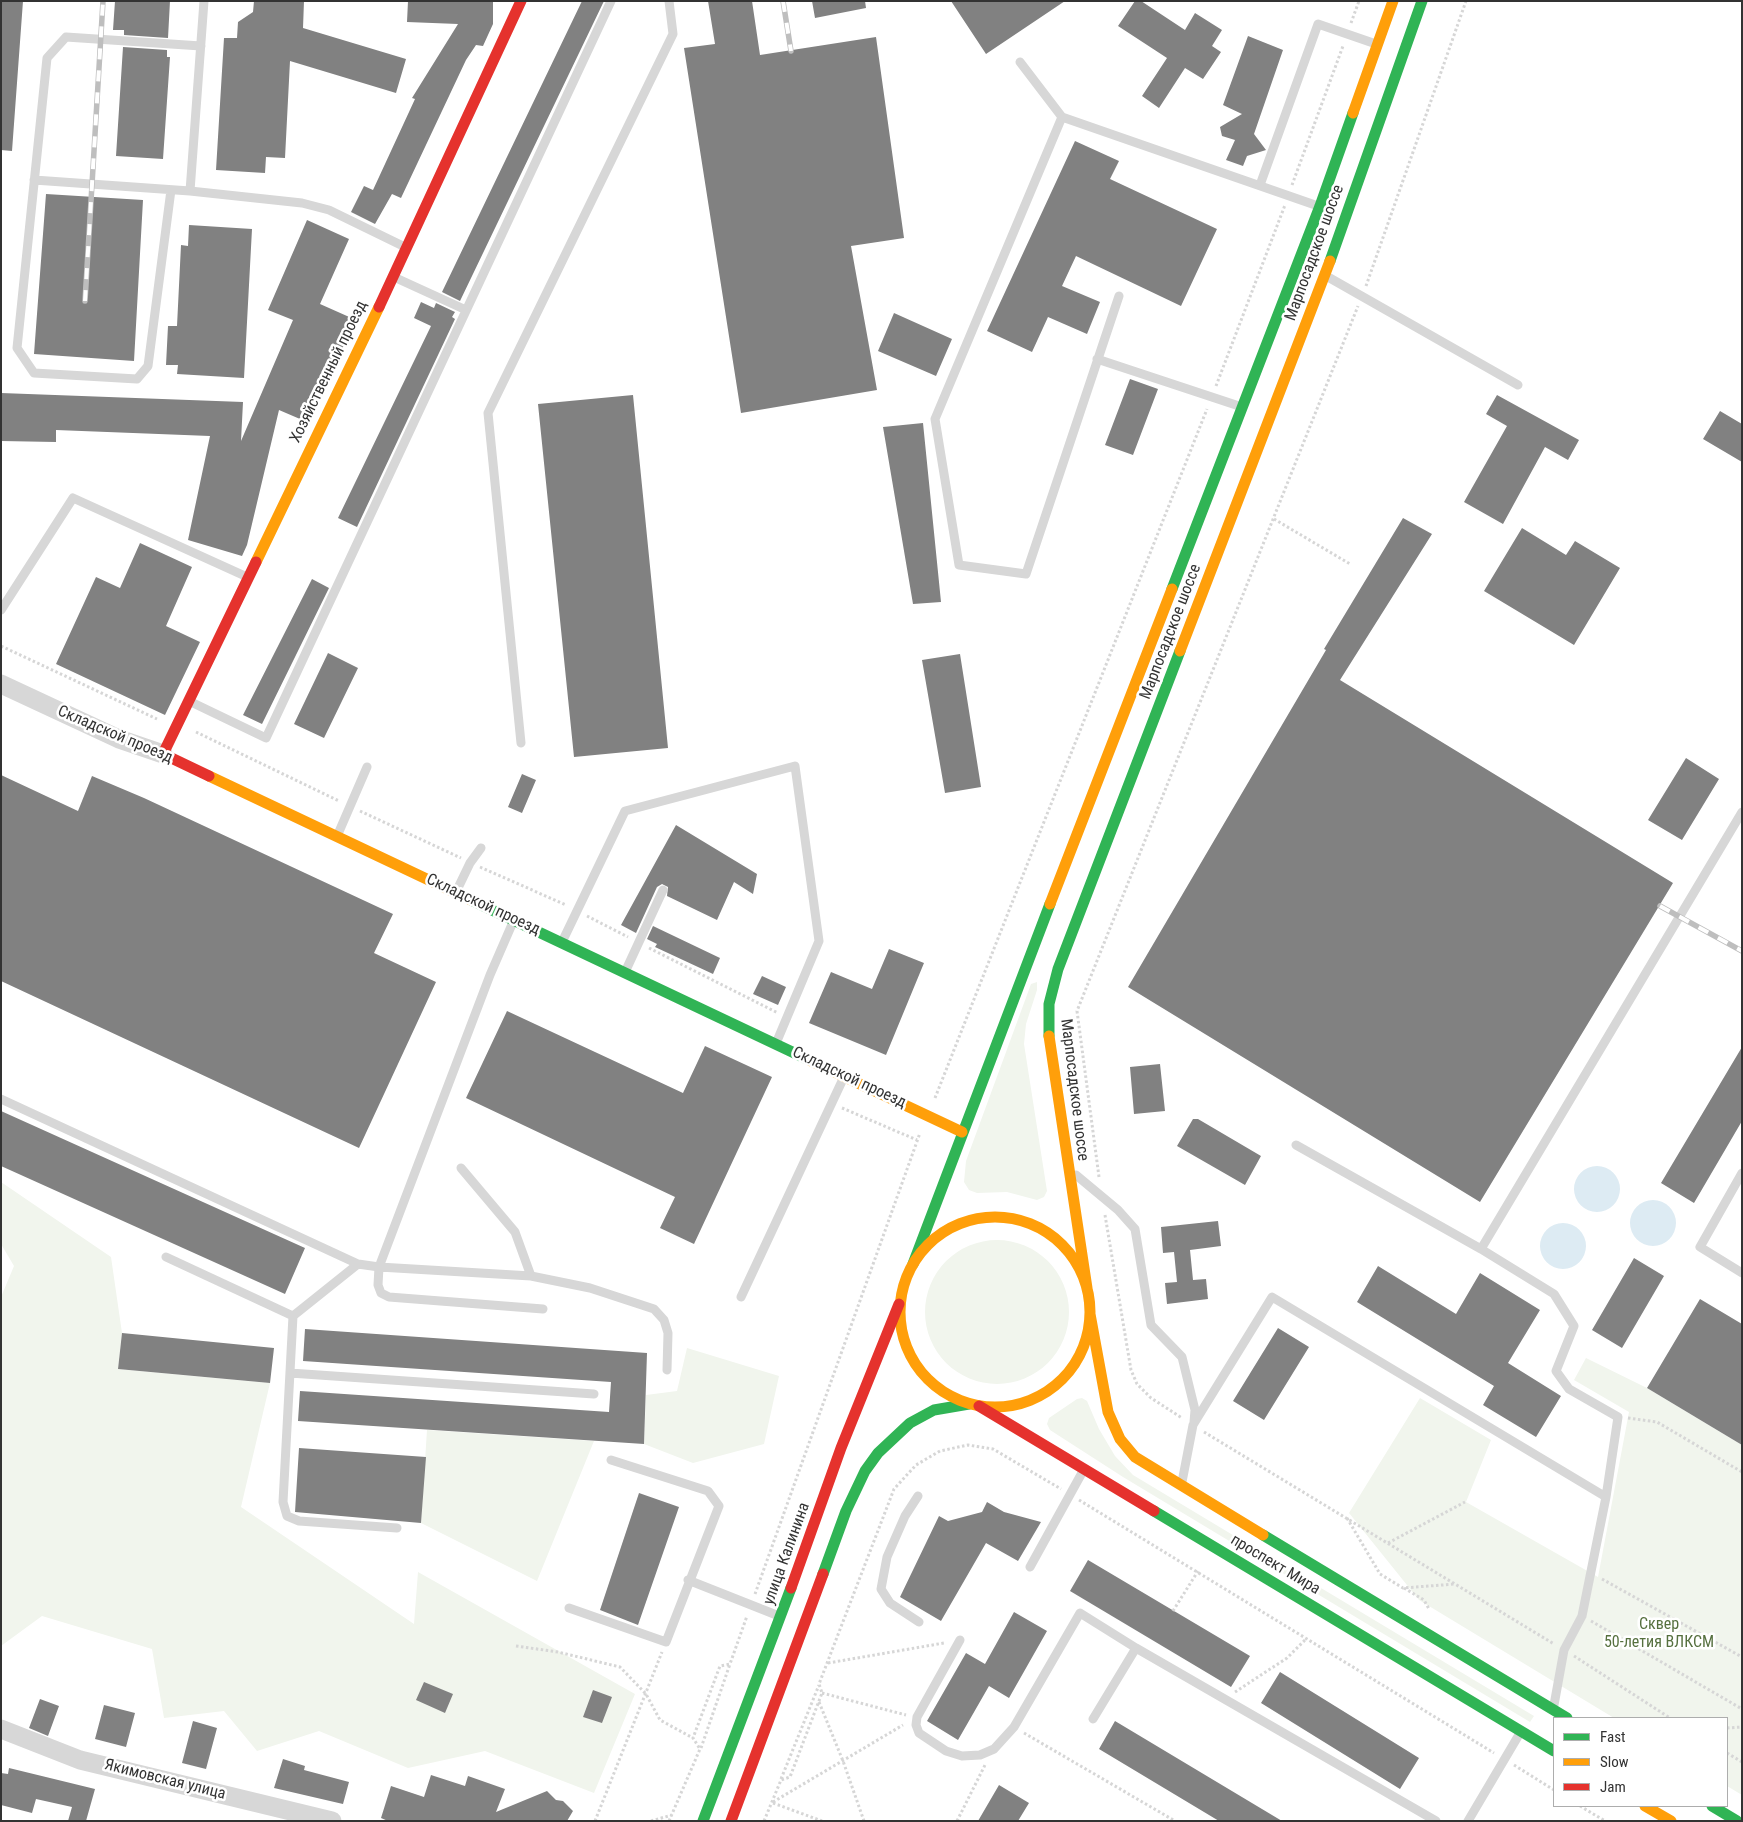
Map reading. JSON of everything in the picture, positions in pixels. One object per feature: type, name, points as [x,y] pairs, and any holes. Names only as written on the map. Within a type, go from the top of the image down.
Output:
[{"type":"main road","name":"Хозяйственный проезд","points":[[163,754],[407,248],[521,1]]},
{"type":"main road","name":"Марпосадское шоссе","points":[[913,1264],[962,1132],[1244,407],[1320,206],[1393,1]]},
{"type":"main road","name":"Марпосадское шоссе","points":[[1088,1288],[1048,1030],[1049,1004],[1058,969],[1325,276],[1422,1]]},
{"type":"main road","name":"Складской проезд","points":[[163,754],[962,1132]]},
{"type":"main road","points":[[731,1821],[846,1511],[865,1471],[878,1453],[910,1423],[934,1410],[974,1405],[1007,1407],[1033,1400],[1056,1386],[1074,1366],[1086,1341],[1090,1314],[1088,1288],[1078,1265],[1063,1245],[1038,1227],[1008,1218],[984,1218],[959,1224],[938,1235],[913,1264]]},
{"type":"main road","name":"улица Калинина","points":[[703,1821],[781,1617],[841,1448],[913,1264]]},
{"type":"main road","name":"проспект Мира","points":[[901,1298],[903,1331],[914,1361],[926,1378],[943,1392],[974,1405],[1085,1469],[1521,1731],[1538,1736],[1553,1750]]},
{"type":"main road","name":"проспект Мира","points":[[1090,1314],[1108,1412],[1120,1439],[1135,1457],[1551,1714],[1563,1717]]},
{"type":"main road","points":[[1647,1807],[1670,1821]]},
{"type":"main road","points":[[1714,1807],[1737,1821]]},
{"type":"street","name":"Складской проезд","points":[[1,684],[120,739],[163,754]]},
{"type":"street","name":"Якимовская улица","points":[[1,1729],[80,1760],[332,1821]]},
{"type":"lane","points":[[190,191],[204,1]]},
{"type":"lane","points":[[189,700],[266,738],[611,1]]},
{"type":"lane","points":[[521,743],[488,413],[673,34],[669,1]]},
{"type":"lane","points":[[1260,185],[1318,24],[1378,45]]},
{"type":"lane","points":[[171,190],[148,366],[137,379],[34,373],[16,348],[46,58],[66,37],[201,46]]},
{"type":"lane","points":[[1020,62],[1062,117],[1320,206]]},
{"type":"lane","points":[[1062,117],[935,419],[959,564],[1026,574],[1119,296]]},
{"type":"lane","points":[[34,180],[190,191],[302,203],[329,210],[407,248]]},
{"type":"lane","points":[[393,276],[466,310]]},
{"type":"lane","points":[[1325,276],[1518,385]]},
{"type":"lane","points":[[1097,359],[1244,407]]},
{"type":"lane","points":[[1,610],[73,498],[248,577]]},
{"type":"lane","points":[[562,943],[625,810],[795,766],[819,941],[775,1044]]},
{"type":"lane","points":[[337,836],[366,767]]},
{"type":"lane","points":[[1481,1249],[1742,812]]},
{"type":"lane","points":[[456,893],[470,862],[481,848]]},
{"type":"lane","points":[[625,973],[663,890]]},
{"type":"lane","points":[[514,920],[490,975],[379,1267],[378,1285],[381,1293],[388,1297],[543,1308]]},
{"type":"lane","points":[[741,1297],[844,1076]]},
{"type":"lane","points":[[1,1099],[358,1264],[379,1267],[531,1276],[590,1288],[654,1310],[664,1320],[668,1333],[667,1370]]},
{"type":"lane","points":[[1296,1146],[1481,1249],[1554,1294],[1574,1326],[1556,1371],[1569,1389],[1618,1417],[1606,1497],[1582,1616],[1564,1650],[1551,1714]]},
{"type":"lane","points":[[461,1168],[514,1232],[531,1276]]},
{"type":"lane","points":[[1068,1168],[1118,1210],[1135,1229],[1151,1325],[1182,1357],[1195,1410],[1181,1487]]},
{"type":"lane","points":[[1742,1173],[1700,1247],[1742,1273]]},
{"type":"lane","points":[[166,1258],[293,1316]]},
{"type":"lane","points":[[358,1264],[293,1316],[283,1502],[287,1516],[300,1521],[397,1528]]},
{"type":"lane","points":[[1193,1425],[1272,1297],[1606,1497]]},
{"type":"lane","points":[[290,1373],[594,1394]]},
{"type":"lane","points":[[569,1608],[666,1642],[688,1580],[719,1506],[708,1491],[611,1460]]},
{"type":"lane","points":[[1030,1567],[1085,1469]]},
{"type":"lane","points":[[918,1496],[905,1516],[887,1557],[881,1590],[890,1603],[919,1622]]},
{"type":"lane","points":[[688,1580],[781,1617]]},
{"type":"lane","points":[[960,1640],[917,1717],[916,1725],[919,1733],[946,1751],[962,1756],[980,1755],[994,1749],[1014,1728],[1080,1613],[1136,1648],[1436,1821]]},
{"type":"lane","points":[[1093,1719],[1136,1648]]},
{"type":"lane","points":[[1468,1821],[1521,1731]]},
{"type":"path","points":[[1351,22],[1359,1]]},
{"type":"path","points":[[1365,288],[1466,1]]},
{"type":"path","points":[[1298,169],[1345,39]]},
{"type":"path","points":[[1216,387],[1286,201]]},
{"type":"path","points":[[1098,1172],[1077,1011],[1359,303]]},
{"type":"path","points":[[935,1099],[1209,403]]},
{"type":"path","points":[[1274,519],[1350,564]]},
{"type":"path","points":[[1,646],[160,721]]},
{"type":"path","points":[[191,730],[349,806],[576,910],[787,1018]]},
{"type":"path","points":[[832,1103],[917,1140]]},
{"type":"path","points":[[756,1593],[920,1132]]},
{"type":"path","points":[[1104,1212],[1131,1370],[1137,1384],[1151,1398],[1181,1417]]},
{"type":"path","points":[[1618,1417],[1657,1422],[1742,1472]]},
{"type":"path","points":[[1204,1432],[1556,1645]]},
{"type":"path","points":[[1388,1544],[1465,1502]]},
{"type":"path","points":[[1100,1512],[1499,1756]]},
{"type":"path","points":[[1347,1518],[1380,1574],[1403,1588],[1455,1584]]},
{"type":"path","points":[[1173,1611],[1198,1572]]},
{"type":"path","points":[[1598,1577],[1742,1656]]},
{"type":"path","points":[[669,1821],[700,1749],[749,1612]]},
{"type":"path","points":[[1582,1616],[1742,1709]]},
{"type":"path","points":[[1224,1699],[1287,1658],[1308,1638]]},
{"type":"path","points":[[827,1663],[960,1640]]},
{"type":"path","points":[[595,1821],[666,1642]]},
{"type":"path","points":[[516,1646],[558,1652],[620,1668],[646,1694],[660,1720],[692,1738],[700,1749]]},
{"type":"path","points":[[1573,1656],[1668,1717]]},
{"type":"path","points":[[692,1738],[720,1666],[730,1664]]},
{"type":"path","points":[[781,1780],[819,1684]]},
{"type":"path","points":[[822,1693],[917,1717]]},
{"type":"path","points":[[819,1701],[843,1760],[864,1821]]},
{"type":"path","points":[[822,1821],[772,1803],[917,1717]]},
{"type":"path","points":[[1014,1728],[1175,1821]]},
{"type":"path","points":[[1728,1728],[1742,1728]]},
{"type":"path","points":[[958,1821],[994,1749]]},
{"type":"path","points":[[1728,1754],[1742,1762]]},
{"type":"path","points":[[1510,1762],[1553,1789]]},
{"type":"path","points":[[1582,1807],[1605,1821]]},
{"type":"path","points":[[651,1821],[672,1815]]},
{"type":"green space","points":[[1037,982],[1037,990],[1026,1024],[1024,1044],[1047,1191],[1044,1197],[1037,1200],[1007,1192],[977,1193],[969,1190],[964,1182],[966,1161],[1031,984]]},
{"type":"green space","points":[[1,1182],[111,1257],[122,1333],[118,1369],[270,1383],[241,1507],[414,1624],[418,1572],[635,1694],[594,1793],[485,1751],[408,1768],[319,1731],[257,1751],[224,1711],[164,1718],[152,1649],[42,1616],[1,1646],[1,1297],[14,1266],[1,1244]]},
{"type":"green space","points":[[997,1240],[1011,1241],[1025,1246],[1037,1252],[1048,1261],[1057,1272],[1063,1284],[1068,1298],[1068,1326],[1063,1340],[1057,1352],[1048,1363],[1037,1372],[1025,1378],[1011,1383],[997,1384],[983,1383],[969,1378],[957,1372],[946,1363],[937,1352],[931,1340],[926,1326],[925,1312],[926,1298],[931,1284],[937,1272],[946,1261],[957,1252],[969,1246],[983,1241]]},
{"type":"green space","points":[[687,1348],[779,1376],[764,1444],[693,1463],[644,1444],[646,1395],[677,1391]]},
{"type":"green space","name":"Сквер 50-летия ВЛКСМ","points":[[1586,1358],[1647,1388],[1742,1445],[1742,1795],[1728,1787],[1728,1717],[1612,1717],[1419,1600],[1349,1513],[1420,1398],[1491,1440],[1466,1502],[1598,1577],[1629,1412],[1574,1380]]},
{"type":"green space","points":[[1082,1398],[1087,1401],[1099,1429],[1115,1456],[1133,1475],[1534,1716],[1530,1722],[1123,1477],[1050,1430],[1047,1424],[1049,1418],[1077,1399]]},
{"type":"green space","points":[[427,1430],[594,1441],[537,1581],[421,1523]]},
{"type":"shaded area","points":[[1597,1166],[1610,1170],[1616,1176],[1620,1189],[1616,1202],[1610,1208],[1597,1212],[1584,1208],[1578,1202],[1574,1189],[1578,1176],[1584,1170]]},
{"type":"shaded area","points":[[1653,1200],[1666,1204],[1672,1210],[1676,1223],[1672,1236],[1666,1242],[1653,1246],[1640,1242],[1634,1236],[1630,1223],[1634,1210],[1640,1204]]},
{"type":"shaded area","points":[[1563,1223],[1576,1227],[1582,1233],[1586,1246],[1582,1259],[1576,1265],[1563,1269],[1550,1265],[1544,1259],[1540,1246],[1544,1233],[1550,1227]]},
{"type":"building","points":[[1,1],[23,1],[12,151],[1,150]]},
{"type":"building","points":[[115,1],[170,1],[168,38],[124,35],[124,30],[113,30]]},
{"type":"building","points":[[254,1],[304,1],[303,28],[406,59],[396,93],[290,61],[285,158],[266,157],[265,173],[216,170],[224,38],[237,38],[238,22],[253,12]]},
{"type":"building","points":[[408,1],[493,1],[493,24],[483,46],[476,45],[466,60],[401,198],[392,194],[375,224],[351,212],[364,186],[373,190],[415,99],[412,98],[458,24],[407,22]]},
{"type":"building","points":[[582,1],[604,1],[460,301],[442,292]]},
{"type":"building","points":[[708,1],[752,1],[760,55],[876,37],[904,238],[851,246],[877,390],[741,413],[684,48],[715,44]]},
{"type":"building","points":[[812,1],[865,1],[866,8],[815,18]]},
{"type":"building","points":[[951,1],[1065,1],[986,54]]},
{"type":"building","points":[[1135,1],[1141,1],[1185,30],[1195,13],[1222,30],[1212,46],[1221,52],[1203,79],[1185,68],[1159,108],[1142,96],[1167,58],[1118,26]]},
{"type":"building","points":[[1248,36],[1283,50],[1254,134],[1266,150],[1247,156],[1243,166],[1226,160],[1235,140],[1222,136],[1220,127],[1242,114],[1223,105]]},
{"type":"building","points":[[123,47],[167,50],[167,57],[170,57],[163,159],[116,156]]},
{"type":"building","points":[[1075,141],[1119,161],[1110,179],[1217,229],[1181,306],[1076,256],[1062,286],[1100,302],[1087,334],[1048,317],[1032,352],[987,331]]},
{"type":"building","points":[[46,194],[143,200],[134,361],[34,354]]},
{"type":"building","points":[[307,220],[349,239],[320,304],[356,320],[307,422],[279,410],[247,545],[242,556],[188,540],[210,436],[56,430],[56,442],[1,441],[1,393],[243,402],[241,441],[293,320],[268,310]]},
{"type":"building","points":[[189,225],[252,229],[244,378],[177,374],[178,365],[166,365],[168,326],[177,326],[181,245],[188,246]]},
{"type":"building","points":[[421,302],[434,308],[436,303],[455,312],[452,317],[455,319],[357,527],[338,518],[431,326],[414,318]]},
{"type":"building","points":[[894,313],[952,339],[936,376],[878,351]]},
{"type":"building","points":[[1130,379],[1158,389],[1133,455],[1105,445]]},
{"type":"building","points":[[633,395],[668,748],[574,757],[538,404]]},
{"type":"building","points":[[1497,395],[1579,440],[1568,460],[1545,447],[1503,524],[1464,502],[1507,426],[1486,414]]},
{"type":"building","points":[[1720,411],[1742,424],[1742,462],[1703,439]]},
{"type":"building","points":[[923,423],[941,602],[913,604],[883,427]]},
{"type":"building","points":[[1403,518],[1432,534],[1340,680],[1673,883],[1480,1202],[1128,987],[1326,650],[1324,649]]},
{"type":"building","points":[[1522,528],[1566,555],[1575,541],[1620,568],[1574,645],[1484,591]]},
{"type":"building","points":[[140,543],[192,567],[166,626],[200,642],[165,715],[56,664],[96,577],[120,588]]},
{"type":"building","points":[[312,579],[329,588],[262,724],[243,715]]},
{"type":"building","points":[[328,653],[358,668],[324,738],[294,724]]},
{"type":"building","points":[[960,654],[981,787],[945,793],[922,660]]},
{"type":"building","points":[[1686,758],[1719,779],[1682,840],[1648,820]]},
{"type":"building","points":[[522,774],[536,780],[522,813],[508,807]]},
{"type":"building","points":[[1,775],[78,811],[92,776],[144,798],[393,914],[374,953],[436,982],[359,1148],[1,981]]},
{"type":"building","points":[[676,825],[757,874],[753,894],[734,882],[717,920],[667,896],[668,887],[662,884],[657,887],[636,933],[621,925]]},
{"type":"building","points":[[653,926],[720,958],[713,974],[655,947],[657,944],[647,939]]},
{"type":"building","points":[[889,949],[924,963],[886,1055],[809,1023],[831,972],[872,989]]},
{"type":"building","points":[[762,976],[786,987],[778,1005],[753,994]]},
{"type":"building","points":[[507,1011],[683,1093],[705,1046],[772,1077],[694,1244],[660,1228],[675,1197],[466,1098]]},
{"type":"building","points":[[1742,1047],[1742,1121],[1694,1203],[1661,1183]]},
{"type":"building","points":[[1160,1064],[1165,1111],[1134,1114],[1130,1067]]},
{"type":"building","points":[[1,1111],[305,1248],[285,1294],[1,1166]]},
{"type":"building","points":[[1193,1119],[1198,1119],[1261,1156],[1245,1185],[1177,1146]]},
{"type":"building","points":[[1218,1221],[1221,1246],[1190,1250],[1193,1280],[1206,1279],[1208,1299],[1167,1304],[1165,1283],[1177,1282],[1174,1252],[1163,1253],[1161,1227]]},
{"type":"building","points":[[1634,1258],[1664,1276],[1622,1348],[1592,1330]]},
{"type":"building","points":[[1378,1266],[1456,1314],[1480,1273],[1540,1310],[1508,1363],[1561,1396],[1536,1437],[1483,1405],[1494,1386],[1357,1302]]},
{"type":"building","points":[[1700,1299],[1742,1324],[1742,1445],[1647,1388]]},
{"type":"building","points":[[1278,1328],[1309,1347],[1264,1420],[1233,1401]]},
{"type":"building","points":[[305,1329],[647,1353],[644,1444],[298,1421],[300,1391],[609,1412],[611,1382],[303,1361]]},
{"type":"building","points":[[122,1333],[274,1348],[270,1383],[118,1369]]},
{"type":"building","points":[[299,1448],[426,1457],[421,1523],[295,1512]]},
{"type":"building","points":[[639,1493],[679,1507],[638,1625],[600,1610]]},
{"type":"building","points":[[987,1502],[1004,1512],[1041,1522],[1018,1561],[986,1543],[941,1621],[900,1597],[939,1516],[948,1521],[982,1512]]},
{"type":"building","points":[[1088,1560],[1250,1656],[1231,1687],[1070,1591]]},
{"type":"building","points":[[1014,1612],[1047,1631],[1009,1698],[989,1686],[958,1740],[927,1721],[966,1653],[985,1664]]},
{"type":"building","points":[[1280,1672],[1419,1758],[1400,1789],[1261,1703]]},
{"type":"building","points":[[424,1682],[453,1694],[445,1713],[416,1700]]},
{"type":"building","points":[[593,1690],[612,1697],[602,1723],[583,1717]]},
{"type":"building","points":[[40,1699],[59,1706],[48,1736],[29,1728]]},
{"type":"building","points":[[104,1705],[135,1713],[126,1747],[95,1739]]},
{"type":"building","points":[[193,1721],[217,1728],[206,1769],[182,1763]]},
{"type":"building","points":[[1115,1721],[1282,1821],[1219,1821],[1099,1749]]},
{"type":"building","points":[[283,1759],[305,1766],[304,1770],[349,1782],[343,1804],[274,1788]]},
{"type":"building","points":[[9,1768],[95,1789],[86,1821],[68,1821],[72,1807],[36,1799],[32,1813],[1,1805],[1,1773],[8,1774]]},
{"type":"building","points":[[431,1775],[465,1786],[468,1776],[505,1789],[496,1812],[547,1791],[556,1800],[563,1801],[573,1811],[567,1821],[388,1821],[381,1818],[391,1786],[424,1797]]},
{"type":"building","points":[[999,1785],[1029,1803],[1018,1821],[978,1821]]},
{"type":"railway","points":[[85,301],[103,1]]},
{"type":"railway","points":[[783,1],[791,51]]},
{"type":"railway","points":[[1660,906],[1742,951]]},
{"type":"traffic: fast","points":[[1330,261],[1422,1]]},
{"type":"traffic: fast","points":[[1172,589],[1320,206],[1353,113]]},
{"type":"traffic: fast","points":[[1049,1036],[1049,1004],[1058,969],[1180,651]]},
{"type":"traffic: fast","points":[[471,900],[807,1059]]},
{"type":"traffic: fast","points":[[913,1264],[1050,904]]},
{"type":"traffic: fast","points":[[823,1574],[846,1511],[865,1471],[878,1453],[910,1423],[934,1410],[969,1404]]},
{"type":"traffic: fast","points":[[1154,1511],[1553,1750]]},
{"type":"traffic: fast","points":[[1263,1535],[1565,1717]]},
{"type":"traffic: fast","points":[[703,1821],[791,1588]]},
{"type":"traffic: fast","points":[[1714,1807],[1737,1821]]},
{"type":"traffic: slow","points":[[1353,113],[1393,1]]},
{"type":"traffic: slow","points":[[1180,651],[1330,261]]},
{"type":"traffic: slow","points":[[256,562],[379,307]]},
{"type":"traffic: slow","points":[[1050,904],[1172,589]]},
{"type":"traffic: slow","points":[[209,776],[471,900]]},
{"type":"traffic: slow","points":[[1049,1036],[1087,1288]]},
{"type":"traffic: slow","points":[[807,1059],[962,1132]]},
{"type":"traffic: slow","points":[[986,1217],[1004,1217],[1023,1221],[1040,1228],[1062,1245],[1074,1259],[1083,1276],[1090,1303],[1090,1312],[1090,1321],[1083,1348],[1074,1365],[1062,1379],[1040,1396],[1023,1403],[1004,1407],[986,1407],[967,1403],[950,1396],[928,1379],[916,1365],[904,1340],[900,1321],[900,1303],[904,1284],[911,1267],[928,1245],[942,1233],[967,1221],[986,1217]]},
{"type":"traffic: slow","points":[[1090,1314],[1108,1412],[1120,1439],[1135,1457],[1263,1535]]},
{"type":"traffic: slow","points":[[1647,1807],[1671,1821]]},
{"type":"traffic: jam","points":[[379,307],[521,1]]},
{"type":"traffic: jam","points":[[209,776],[163,754],[256,562]]},
{"type":"traffic: jam","points":[[791,1588],[841,1448],[899,1304]]},
{"type":"traffic: jam","points":[[979,1406],[1154,1511]]},
{"type":"traffic: jam","points":[[731,1821],[823,1574]]}]
